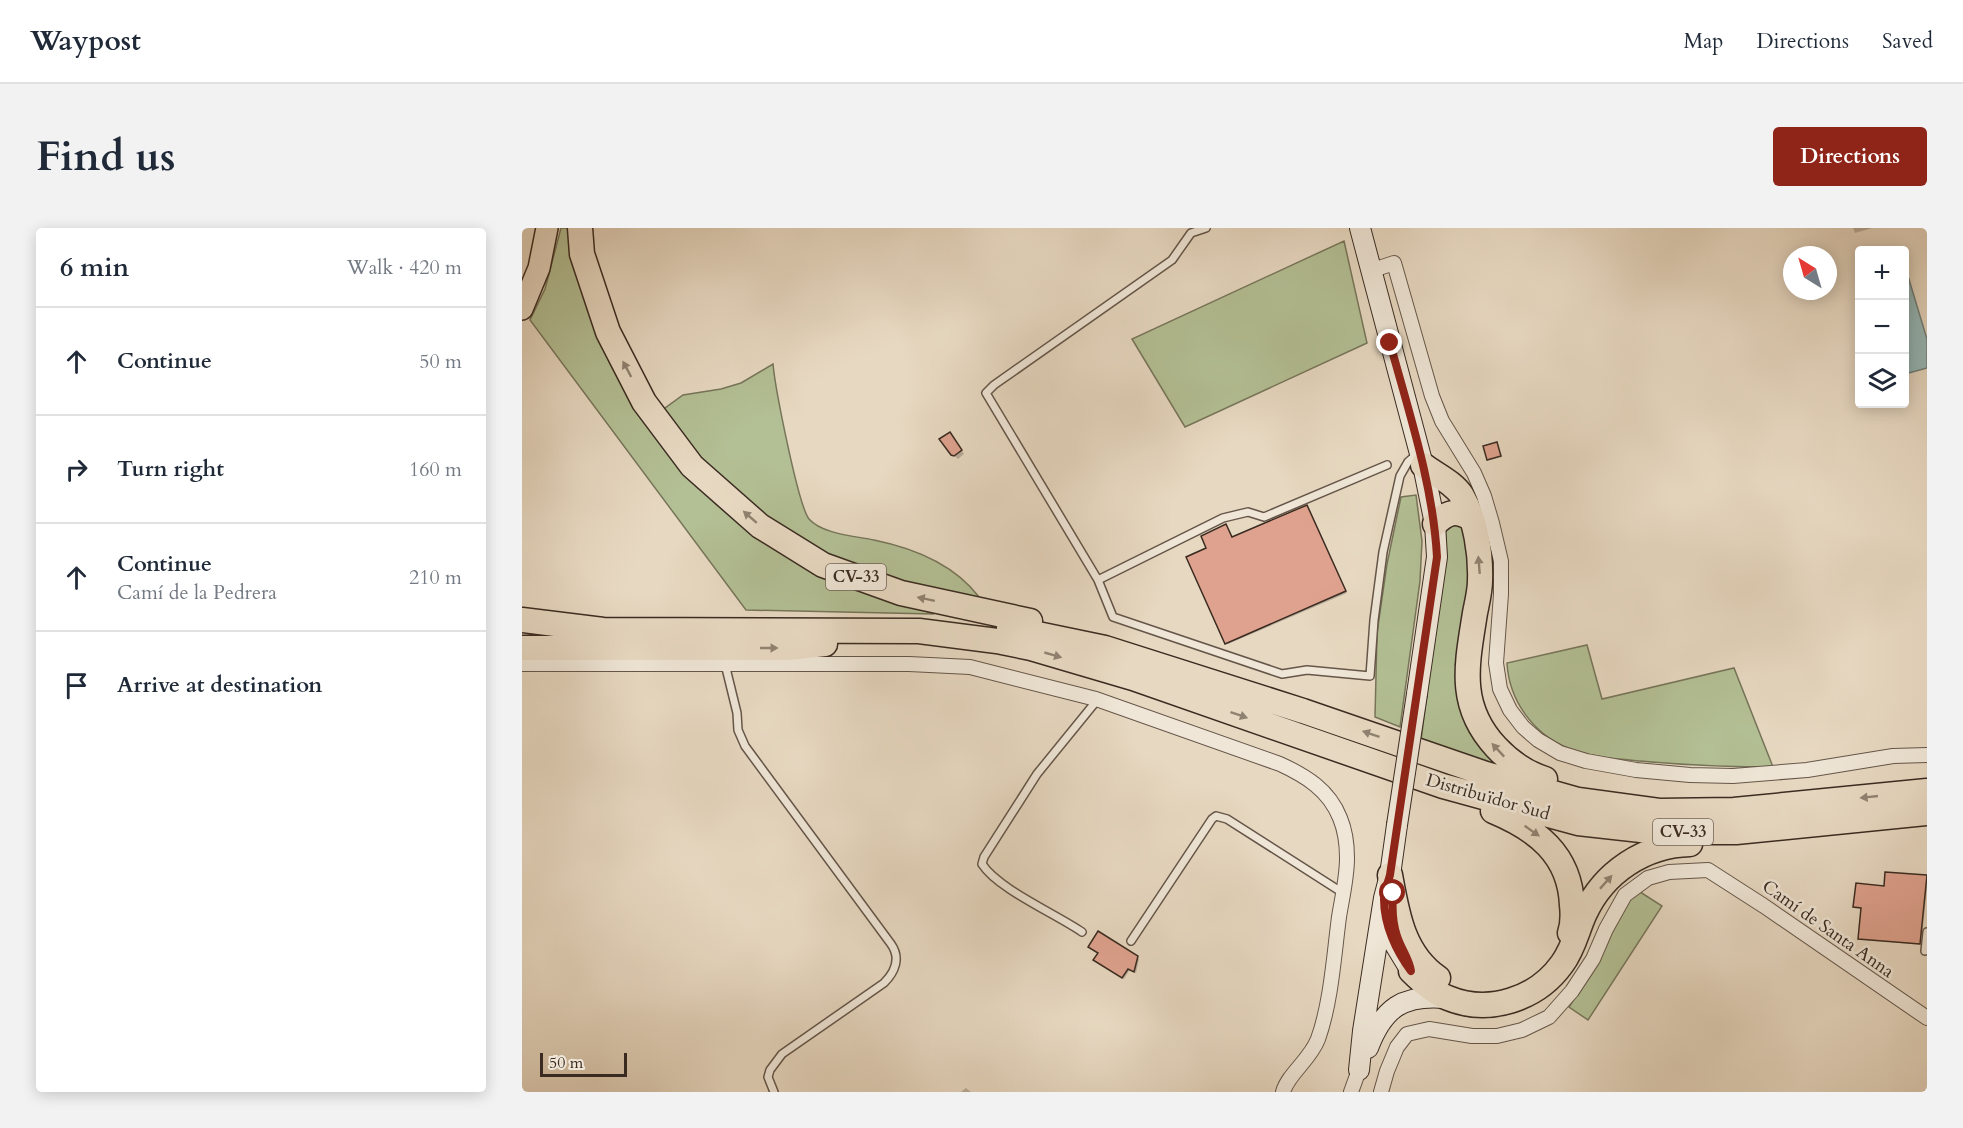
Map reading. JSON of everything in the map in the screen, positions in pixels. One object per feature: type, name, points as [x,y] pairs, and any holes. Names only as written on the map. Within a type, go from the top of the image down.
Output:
[{"type":"highway","name":"CV-33","points":[[580,228],[582,254],[608,332],[644,402],[692,466],[760,526],[823,565],[901,593],[1106,638],[1303,711]]},
{"type":"highway","points":[[1421,458],[1457,488],[1464,498],[1476,534],[1480,582],[1466,678],[1469,699],[1476,721],[1497,749],[1506,758],[1533,775],[1578,790],[1734,810]]},
{"type":"highway","points":[[1435,524],[1450,512],[1460,512],[1472,519]]},
{"type":"highway","points":[[522,608],[600,616],[912,618],[988,625],[1106,648],[1303,711]]},
{"type":"highway","name":"CV-33","points":[[522,620],[603,630],[919,632],[996,641]]},
{"type":"highway","points":[[522,648],[788,648],[878,638],[996,641]]},
{"type":"highway","name":"Distribuïdor Sud","points":[[996,641],[1031,648],[1133,678],[1443,786],[1578,823],[1659,832],[1736,832],[1927,814]]},
{"type":"highway","name":"Distribuïdor Sud","points":[[1303,711],[1486,774],[1578,800],[1659,811],[1734,810],[1927,791]]},
{"type":"highway","points":[[1389,889],[1411,951],[1428,971],[1447,984],[1468,990],[1489,992],[1511,990],[1538,976],[1558,956],[1566,943],[1573,913],[1572,893],[1566,871],[1555,853],[1542,838],[1524,826],[1500,814],[1459,800],[1443,786]]},
{"type":"highway","points":[[1411,971],[1446,998],[1471,1004],[1498,1004],[1517,999],[1534,991],[1562,964],[1574,945],[1584,915],[1595,895],[1612,875],[1630,861],[1652,851],[1676,844],[1737,842],[1842,831],[1927,814]]},
{"type":"main road","points":[[522,309],[539,268],[547,228]]},
{"type":"street","points":[[1359,1070],[1370,984],[1389,889],[1396,825],[1437,557],[1435,524],[1421,458],[1360,228]]},
{"type":"street","points":[[1370,271],[1394,263],[1432,396],[1442,421],[1474,473],[1484,496],[1501,561],[1496,663],[1500,689],[1510,710],[1523,727],[1538,740],[1560,753],[1586,761],[1636,770],[1690,775],[1733,776],[1807,770],[1893,756],[1927,755]]},
{"type":"street","points":[[522,664],[909,664],[970,667],[1098,699],[1280,764],[1302,775],[1321,789],[1332,802],[1340,819],[1347,859],[1330,982],[1318,1038],[1312,1053],[1287,1082],[1283,1092]]},
{"type":"street","name":"Camí de Santa Anna","points":[[1382,1092],[1387,1071],[1397,1047],[1407,1034],[1429,1029],[1472,1036],[1497,1036],[1522,1030],[1549,1017],[1578,983],[1593,959],[1625,895],[1648,879],[1669,872],[1708,870],[1927,1018]]},
{"type":"street","points":[[1389,889],[1396,934],[1409,960],[1413,980],[1404,1002]]},
{"type":"street","points":[[1370,984],[1384,973],[1397,968],[1411,971],[1443,989],[1467,997],[1489,998],[1511,990]]},
{"type":"street","points":[[1351,1092],[1376,1027],[1388,1012],[1404,1002],[1420,997],[1446,998]]},
{"type":"lane","points":[[1206,228],[1191,233],[1172,260],[994,385],[986,393],[1098,579],[1113,617],[1282,674],[1307,670],[1370,676],[1380,575],[1400,476],[1408,462],[1421,458]]},
{"type":"lane","points":[[1098,579],[1223,518],[1248,512],[1264,517],[1387,465]]},
{"type":"lane","points":[[725,664],[737,713],[738,730],[745,746],[891,944],[896,955],[894,971],[884,983],[775,1061],[768,1077],[774,1092]]},
{"type":"lane","points":[[1082,932],[1018,894],[987,872],[982,864],[984,857],[1037,774],[1098,699]]},
{"type":"lane","points":[[1131,941],[1216,816],[1227,819],[1342,893]]},
{"type":"lane","points":[[1925,951],[1927,932]]},
{"type":"green space","points":[[561,228],[573,228],[575,242],[688,470],[911,606],[934,614],[746,610],[530,320],[545,289]]},
{"type":"green space","points":[[1344,241],[1367,343],[1185,427],[1132,339]]},
{"type":"green space","points":[[773,364],[793,470],[809,519],[822,528],[839,534],[889,543],[932,559],[958,575],[979,597],[929,594],[871,577],[769,525],[715,476],[661,411],[683,395],[721,389],[741,383]]},
{"type":"green space","points":[[1416,495],[1422,541],[1420,581],[1400,727],[1375,717],[1377,633],[1387,564],[1401,497]]},
{"type":"green space","points":[[1445,524],[1464,525],[1472,577],[1461,680],[1510,770],[1421,741],[1446,542]]},
{"type":"green space","points":[[1587,645],[1602,699],[1734,668],[1773,767],[1690,765],[1594,756],[1555,742],[1534,725],[1525,714],[1512,690],[1507,663]]},
{"type":"green space","points":[[1637,890],[1662,906],[1588,1020],[1569,1007],[1600,959],[1620,910]]},
{"type":"water","points":[[1909,280],[1927,339],[1927,368],[1909,373]]},
{"type":"building","points":[[950,432],[962,450],[954,456],[939,439]]},
{"type":"building","points":[[1497,442],[1501,456],[1487,460],[1483,446]]},
{"type":"building","points":[[1307,505],[1346,591],[1225,644],[1186,557],[1206,548],[1201,536],[1226,524],[1232,537]]},
{"type":"building","points":[[1885,872],[1927,875],[1920,944],[1858,939],[1861,908],[1853,907],[1856,883],[1884,886]]},
{"type":"building","points":[[1098,931],[1138,956],[1134,972],[1128,969],[1122,978],[1093,960],[1098,953],[1088,947]]},
{"type":"route","points":[[1390,343],[1423,465],[1435,524],[1437,557],[1390,875],[1384,898],[1394,943],[1401,958],[1411,971],[1409,960],[1396,934],[1392,914],[1393,893]]}]
